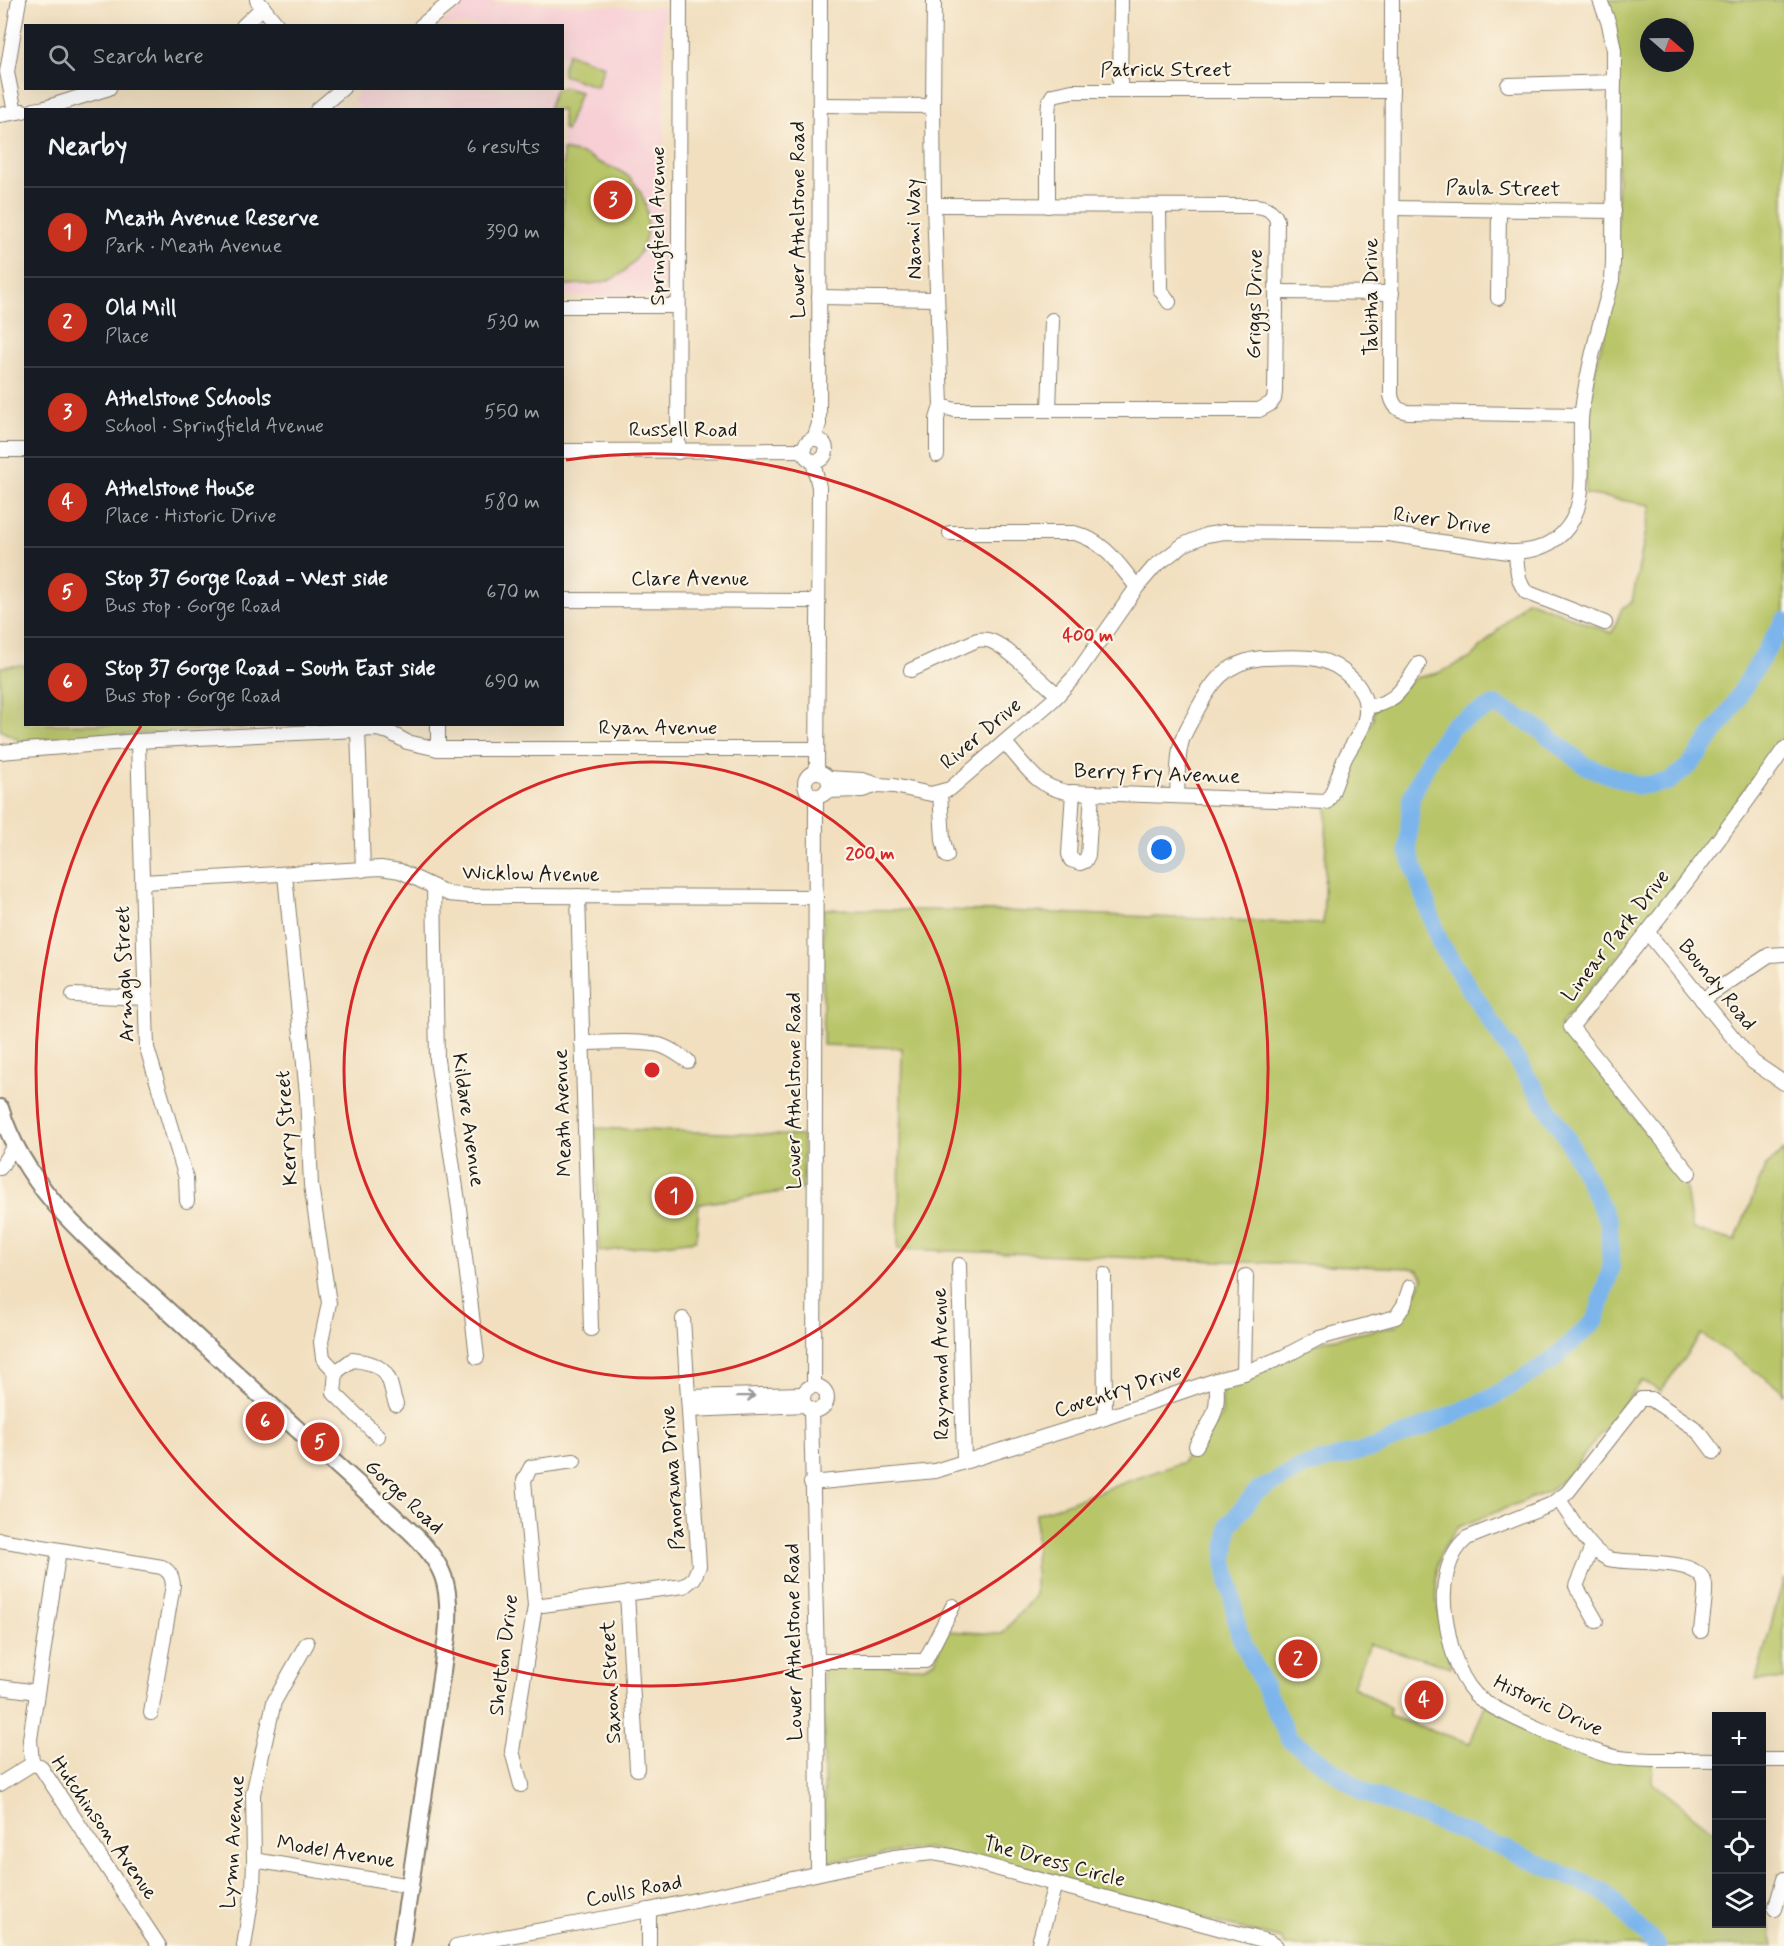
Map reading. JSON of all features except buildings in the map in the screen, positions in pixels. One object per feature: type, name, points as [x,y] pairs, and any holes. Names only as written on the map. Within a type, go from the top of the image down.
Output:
[{"type":"main road","name":"Gorge Road","points":[[0,1108],[14,1146],[42,1188],[74,1227],[415,1536],[433,1555],[440,1568],[448,1596],[449,1616],[401,1946]]},
{"type":"street","points":[[0,115],[20,111],[7,72],[19,0]]},
{"type":"street","points":[[423,24],[453,0]]},
{"type":"street","name":"Springfield Avenue","points":[[678,452],[680,0]]},
{"type":"street","name":"Lower Athelstone Road","points":[[814,439],[819,424],[820,0]]},
{"type":"street","name":"Naomi Way","points":[[934,0],[934,205],[941,406],[937,419],[937,455]]},
{"type":"street","points":[[1120,91],[1121,0]]},
{"type":"street","name":"Tabitha Drive","points":[[1392,0],[1392,403],[1396,408],[1409,412],[1581,415]]},
{"type":"street","name":"River Drive","points":[[822,784],[862,780],[931,794],[950,789],[1058,695],[1075,676],[1137,587],[1154,567],[1183,545],[1206,535],[1224,532],[1388,534],[1516,552],[1535,550],[1554,541],[1569,527],[1575,515],[1581,490],[1581,415],[1586,383],[1612,280],[1614,50],[1609,24],[1600,0]]},
{"type":"street","points":[[244,24],[260,3],[276,24]]},
{"type":"street","points":[[1508,85],[1614,82]]},
{"type":"street","points":[[45,108],[103,90]]},
{"type":"street","points":[[319,108],[335,91]]},
{"type":"street","name":"Patrick Street","points":[[1048,206],[1048,114],[1049,102],[1053,95],[1072,91],[1392,91]]},
{"type":"street","points":[[819,105],[933,106]]},
{"type":"street","name":"Griggs Drive","points":[[934,205],[1256,206],[1269,209],[1277,220],[1274,399],[1265,408],[1259,410],[955,410],[941,406]]},
{"type":"street","points":[[1159,207],[1160,289],[1169,302]]},
{"type":"street","name":"Paula Street","points":[[1392,208],[1614,211]]},
{"type":"street","points":[[1498,297],[1500,210]]},
{"type":"street","points":[[1277,292],[1392,293]]},
{"type":"street","points":[[819,297],[937,299]]},
{"type":"street","points":[[564,306],[678,306]]},
{"type":"street","points":[[1049,410],[1052,320]]},
{"type":"street","points":[[814,439],[823,443],[826,450],[823,458],[818,461],[806,457],[804,450],[808,442],[814,439]]},
{"type":"street","points":[[0,450],[24,450]]},
{"type":"street","name":"Russell Road","points":[[564,451],[804,450]]},
{"type":"street","name":"Lower Athelstone Road","points":[[813,461],[819,487],[816,749],[822,784],[816,897],[808,1399],[817,1661],[818,1872]]},
{"type":"street","points":[[950,533],[1074,533],[1096,541],[1137,587]]},
{"type":"street","points":[[1516,552],[1517,571],[1526,592],[1605,623]]},
{"type":"street","name":"Clare Avenue","points":[[564,600],[817,601]]},
{"type":"street","points":[[911,670],[977,639],[984,639],[1005,650],[1058,695]]},
{"type":"street","points":[[1178,795],[1181,742],[1212,685],[1232,666],[1254,658],[1318,658],[1329,661],[1344,670],[1355,682],[1365,699],[1366,706],[1378,705],[1392,699],[1419,664]]},
{"type":"street","name":"Berry Fry Avenue","points":[[1005,743],[1038,781],[1056,790],[1327,802],[1344,761],[1363,725],[1367,712],[1366,706]]},
{"type":"street","points":[[438,726],[438,749]]},
{"type":"street","name":"Ryan Avenue","points":[[0,752],[138,741],[376,729],[389,732],[407,742],[438,749],[816,749]]},
{"type":"street","points":[[358,730],[363,870]]},
{"type":"street","name":"Armagh Street","points":[[138,741],[147,1048],[186,1178],[188,1200]]},
{"type":"street","name":"Linear Park Drive","points":[[1689,1173],[1571,1027],[1648,933],[1782,757]]},
{"type":"street","points":[[1073,792],[1069,854],[1071,860],[1080,863],[1085,861],[1088,855],[1092,793]]},
{"type":"street","points":[[940,793],[943,840],[947,856]]},
{"type":"street","name":"Wicklow Avenue","points":[[142,882],[381,868],[400,871],[449,894],[470,896],[816,897]]},
{"type":"street","name":"Kerry Street","points":[[285,875],[307,1095],[311,1185],[329,1303],[321,1342],[323,1358],[336,1372],[334,1394],[378,1436]]},
{"type":"street","name":"Kildare Avenue","points":[[434,887],[436,1060],[459,1208],[477,1357]]},
{"type":"street","name":"Meath Avenue","points":[[578,896],[591,1329]]},
{"type":"street","name":"Boundy Road","points":[[1648,933],[1753,1062],[1784,1083]]},
{"type":"street","points":[[1702,1000],[1769,955],[1784,954]]},
{"type":"street","points":[[74,995],[145,998]]},
{"type":"street","points":[[582,1042],[659,1045],[670,1049],[688,1061]]},
{"type":"street","points":[[0,1168],[14,1146]]},
{"type":"street","name":"Raymond Avenue","points":[[960,1265],[964,1461]]},
{"type":"street","points":[[1104,1275],[1105,1418]]},
{"type":"street","points":[[1244,1373],[1246,1276]]},
{"type":"street","name":"Coventry Drive","points":[[812,1483],[935,1471],[1244,1373],[1283,1357],[1319,1338],[1396,1317],[1404,1305],[1410,1287]]},
{"type":"street","name":"Panorama Drive","points":[[535,1606],[684,1586],[694,1578],[699,1566],[683,1319]]},
{"type":"street","points":[[336,1372],[352,1360],[373,1364],[384,1373],[389,1381],[396,1404]]},
{"type":"street","points":[[1196,1446],[1218,1406],[1216,1380]]},
{"type":"street","name":"Historic Drive","points":[[1712,1760],[1613,1757],[1552,1734],[1485,1703],[1465,1681],[1450,1647],[1444,1609],[1447,1569],[1452,1553],[1467,1538],[1558,1500],[1575,1484],[1641,1398],[1651,1399],[1693,1427],[1714,1452]]},
{"type":"street","points":[[689,1404],[808,1399]]},
{"type":"street","name":"Shelton Drive","points":[[521,1785],[512,1751],[535,1606],[524,1480],[531,1467],[574,1461]]},
{"type":"street","points":[[1558,1500],[1592,1546],[1607,1558],[1687,1567],[1699,1574],[1705,1585],[1701,1631]]},
{"type":"street","points":[[0,1540],[162,1567],[169,1571],[173,1585],[151,1713]]},
{"type":"street","points":[[1592,1546],[1576,1586],[1596,1621]]},
{"type":"street","name":"Hutchinson Avenue","points":[[59,1550],[30,1739],[32,1764],[40,1766],[159,1946]]},
{"type":"street","name":"Saxon Street","points":[[627,1593],[637,1769]]},
{"type":"street","points":[[817,1661],[925,1661],[953,1606]]},
{"type":"street","name":"Lymn Avenue","points":[[244,1946],[253,1888],[253,1794],[274,1702],[307,1643]]},
{"type":"street","points":[[0,1686],[37,1692]]},
{"type":"street","points":[[1766,1760],[1784,1760]]},
{"type":"street","points":[[0,1784],[32,1764]]},
{"type":"street","name":"The Dress Circle","points":[[818,1872],[914,1854],[933,1853],[1269,1942],[1276,1946]]},
{"type":"street","name":"Model Avenue","points":[[254,1860],[411,1886]]},
{"type":"street","name":"Coulls Road","points":[[456,1946],[649,1910],[818,1872]]},
{"type":"street","points":[[1775,1909],[1784,1879]]},
{"type":"street","points":[[1038,1946],[1055,1884]]},
{"type":"street","points":[[649,1910],[649,1946]]},
{"type":"shaded area","points":[[480,2],[664,7],[664,291],[659,296],[564,296],[564,108],[360,108],[352,99],[362,90],[564,90],[564,24],[441,24],[464,5]]},
{"type":"green space","points":[[1605,0],[1784,0],[1784,736],[1651,918],[1561,1024],[1669,1161],[1686,1189],[1692,1229],[1735,1241],[1765,1167],[1784,1150],[1784,1395],[1781,1389],[1701,1334],[1661,1391],[1642,1381],[1569,1474],[1549,1491],[1458,1527],[1440,1555],[1436,1586],[1444,1641],[1451,1667],[1370,1644],[1353,1686],[1390,1708],[1389,1716],[1470,1743],[1485,1705],[1560,1740],[1652,1761],[1652,1782],[1712,1830],[1712,1928],[1766,1928],[1766,1913],[1774,1946],[1285,1946],[1282,1939],[926,1848],[825,1862],[823,1666],[922,1667],[935,1661],[945,1631],[1002,1634],[1035,1595],[1036,1514],[1183,1462],[1190,1443],[1200,1447],[1222,1414],[1222,1387],[1326,1340],[1396,1326],[1411,1304],[1423,1278],[1418,1270],[1410,1268],[898,1249],[902,1048],[823,1045],[823,909],[1006,911],[1323,924],[1327,808],[1336,798],[1373,720],[1374,711],[1415,678],[1438,673],[1471,658],[1527,600],[1612,633],[1622,608],[1632,602],[1651,505],[1585,494],[1587,415],[1592,381],[1617,282],[1618,53]]},
{"type":"green space","points":[[568,53],[604,66],[597,87],[564,75],[564,64]]},
{"type":"green space","points":[[564,87],[580,92],[566,131],[564,130],[564,108],[548,108],[555,90],[564,90]]},
{"type":"green space","points":[[564,150],[588,156],[622,172],[639,190],[645,204],[648,218],[646,233],[635,260],[625,271],[612,279],[594,284],[564,286]]},
{"type":"green space","points":[[24,665],[24,726],[274,726],[21,741],[0,730],[0,667]]},
{"type":"green space","points":[[595,1128],[803,1136],[803,1189],[699,1204],[696,1240],[599,1252]]},
{"type":"green space","points":[[1784,1577],[1784,1680],[1756,1680]]},
{"type":"waterway","points":[[1657,1946],[1604,1892],[1508,1850],[1365,1793],[1289,1739],[1239,1634],[1225,1560],[1229,1525],[1257,1491],[1303,1467],[1376,1447],[1489,1399],[1550,1362],[1596,1320],[1611,1268],[1609,1223],[1567,1138],[1440,943],[1408,850],[1411,798],[1431,755],[1453,725],[1495,705],[1535,726],[1586,766],[1639,786],[1668,782],[1690,765],[1726,717],[1784,621]]},
{"type":"place","name":"Athelstone Schools","points":[[613,200]]},
{"type":"place","name":"Meath Avenue Reserve","points":[[674,1196]]},
{"type":"place","name":"Stop 37 Gorge Road - South East side","points":[[265,1421]]},
{"type":"place","name":"Stop 37 Gorge Road - West side","points":[[320,1442]]},
{"type":"place","name":"Old Mill","points":[[1298,1659]]},
{"type":"place","name":"Athelstone House","points":[[1424,1700]]}]
